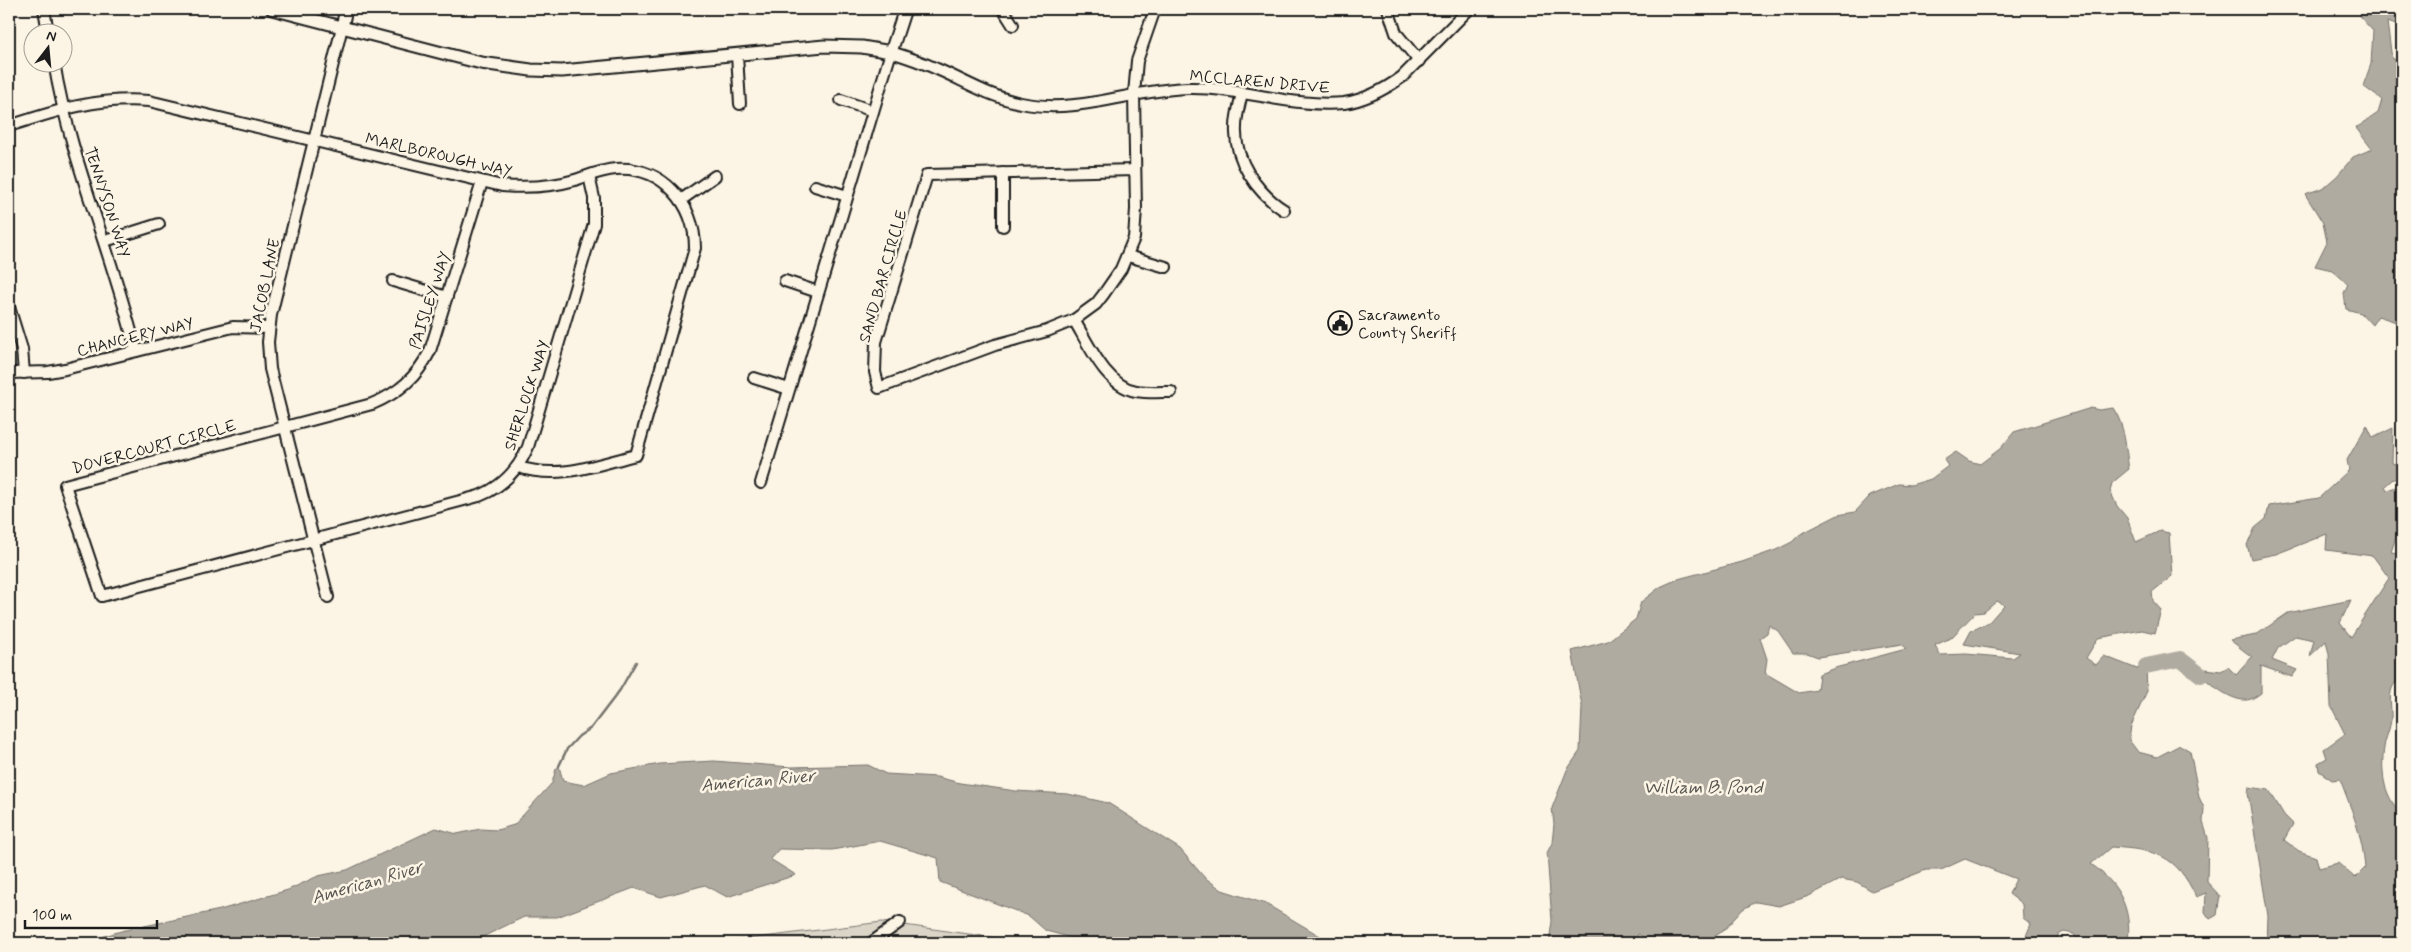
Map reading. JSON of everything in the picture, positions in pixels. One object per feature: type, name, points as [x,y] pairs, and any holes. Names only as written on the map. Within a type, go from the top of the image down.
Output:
[{"type":"street","points":[[44,9],[46,22]]},
{"type":"street","points":[[272,9],[482,63],[531,70],[588,70],[824,46],[862,47],[891,52]]},
{"type":"street","name":"JACOB LANE","points":[[328,597],[270,369],[269,328],[346,9]]},
{"type":"street","points":[[761,483],[905,9]]},
{"type":"street","points":[[1003,9],[1013,25]]},
{"type":"street","points":[[1135,170],[1134,94],[1137,61],[1155,9]]},
{"type":"street","points":[[1388,9],[1396,33],[1419,60]]},
{"type":"street","name":"MCCLAREN DRIVE","points":[[891,52],[925,63],[1002,99],[1023,104],[1073,107],[1134,94],[1190,88],[1242,92],[1321,103],[1352,101],[1389,87],[1470,9]]},
{"type":"street","points":[[737,55],[740,104]]},
{"type":"street","name":"TENNYSON WAY","points":[[56,72],[62,109],[105,241],[136,351]]},
{"type":"street","points":[[1242,92],[1236,128],[1237,147],[1241,159],[1264,194],[1284,210]]},
{"type":"street","name":"MARLBOROUGH WAY","points":[[9,126],[62,109],[105,100],[149,101],[502,186],[539,187],[615,169],[640,171],[664,182],[688,210],[695,235],[693,261],[636,455],[556,473],[532,471],[518,466]]},
{"type":"street","points":[[841,100],[873,111]]},
{"type":"street","name":"SAND BAR CIRCLE","points":[[1135,170],[1136,223],[1128,256],[1096,304],[1074,320],[1047,331],[995,346],[879,388],[875,372],[876,342],[927,175],[1135,170]]},
{"type":"street","points":[[1003,173],[1003,226]]},
{"type":"street","name":"SHERLOCK WAY","points":[[313,540],[479,496],[498,487],[518,466],[528,447],[594,224],[594,198],[589,176]]},
{"type":"street","points":[[681,200],[715,176]]},
{"type":"street","name":"PAISLEY WAY","points":[[285,427],[372,404],[384,399],[407,384],[420,368],[430,351],[482,182]]},
{"type":"street","points":[[814,186],[847,196]]},
{"type":"street","points":[[105,241],[159,224]]},
{"type":"street","points":[[1128,256],[1166,267]]},
{"type":"street","points":[[393,281],[447,297]]},
{"type":"street","points":[[785,281],[818,292]]},
{"type":"street","points":[[9,307],[22,349],[24,373]]},
{"type":"street","points":[[1074,320],[1105,369],[1117,382],[1134,391],[1172,392]]},
{"type":"street","name":"CHANCERY WAY","points":[[9,373],[65,368],[234,327],[269,328]]},
{"type":"street","points":[[754,378],[789,389]]},
{"type":"street","name":"DOVERCOURT CIRCLE","points":[[285,427],[65,485],[102,596],[313,540]]},
{"type":"street","points":[[871,943],[900,922]]},
{"type":"shaded area","points":[[882,922],[1034,943],[716,943]]},
{"type":"water","points":[[2363,9],[2402,9],[2402,27],[2387,22],[2392,59],[2398,60],[2402,54],[2402,324],[2378,316],[2372,325],[2361,313],[2346,309],[2344,293],[2348,284],[2332,270],[2315,266],[2327,242],[2323,223],[2305,194],[2323,188],[2337,176],[2353,157],[2372,149],[2356,128],[2378,113],[2382,100],[2363,86],[2371,64],[2373,31],[2360,17]]},
{"type":"water","name":"William B. Pond","points":[[2091,408],[2099,410],[2113,408],[2123,430],[2129,469],[2112,483],[2110,491],[2117,506],[2127,518],[2136,542],[2160,531],[2169,533],[2172,576],[2152,592],[2153,601],[2161,610],[2155,633],[2142,630],[2098,638],[2086,658],[2096,665],[2104,656],[2137,669],[2146,666],[2147,691],[2131,726],[2129,740],[2138,752],[2157,757],[2180,745],[2190,751],[2199,797],[2204,808],[2203,822],[2208,838],[2207,882],[2220,896],[2217,915],[2210,919],[2205,912],[2206,893],[2196,897],[2181,871],[2163,857],[2140,850],[2111,847],[2091,864],[2109,880],[2122,898],[2128,919],[2128,943],[2078,943],[2074,934],[2064,932],[2058,935],[2056,943],[2023,943],[2031,924],[2023,918],[2022,904],[2009,894],[2016,879],[1965,859],[1941,870],[1926,870],[1872,891],[1857,882],[1841,879],[1809,896],[1779,906],[1756,902],[1743,909],[1723,931],[1704,943],[1652,943],[1638,934],[1636,943],[1549,943],[1552,921],[1547,853],[1552,843],[1554,824],[1552,808],[1567,770],[1580,751],[1582,706],[1572,651],[1608,641],[1636,619],[1641,602],[1660,587],[1678,579],[1742,562],[1776,550],[1792,542],[1799,535],[1838,515],[1855,512],[1870,496],[1899,484],[1911,485],[1931,479],[1948,466],[1944,460],[1956,452],[1969,461],[1980,464],[2001,448],[2014,432]],"holes":[[[1997,601],[2004,605],[1989,622],[1971,631],[1964,644],[2020,653],[2013,658],[1966,654],[1940,655],[1935,645],[1951,638],[1975,613],[1984,612]],[[1769,625],[1778,631],[1793,653],[1807,653],[1818,657],[1902,644],[1906,649],[1819,674],[1817,690],[1799,693],[1765,673],[1767,659],[1760,638],[1767,633]]]},
{"type":"water","points":[[2367,425],[2373,438],[2393,428],[2392,463],[2402,466],[2402,478],[2393,479],[2385,486],[2387,490],[2402,485],[2402,529],[2396,537],[2391,552],[2400,553],[2402,551],[2402,682],[2395,683],[2391,691],[2391,720],[2383,752],[2383,771],[2384,781],[2390,798],[2402,814],[2402,943],[2267,943],[2268,916],[2248,793],[2249,787],[2269,790],[2284,815],[2293,824],[2284,840],[2299,851],[2316,857],[2319,868],[2338,863],[2355,878],[2365,868],[2359,834],[2340,779],[2332,780],[2319,771],[2318,763],[2327,758],[2324,749],[2345,734],[2331,706],[2329,654],[2326,641],[2310,656],[2314,640],[2295,636],[2278,648],[2272,660],[2297,670],[2292,677],[2261,666],[2261,693],[2251,699],[2245,700],[2231,697],[2217,689],[2201,675],[2206,669],[2221,671],[2228,667],[2236,675],[2252,657],[2230,640],[2256,635],[2288,613],[2351,600],[2340,623],[2351,637],[2389,578],[2373,556],[2326,550],[2327,534],[2276,554],[2251,559],[2247,545],[2255,528],[2266,519],[2269,506],[2319,498],[2349,470],[2347,460]]},
{"type":"water","name":"American River","points":[[714,761],[791,767],[868,765],[886,774],[937,777],[960,783],[1016,791],[1068,794],[1108,803],[1180,849],[1204,877],[1222,890],[1266,904],[1332,943],[1091,943],[1046,931],[1029,916],[940,882],[938,858],[880,841],[832,850],[779,849],[770,859],[796,875],[727,897],[705,885],[661,897],[634,888],[557,917],[524,917],[472,942],[82,943],[121,931],[220,910],[288,890],[318,876],[347,870],[436,828],[457,834],[480,829],[497,830],[514,825],[552,783],[556,769],[559,766],[563,781],[584,785],[611,773],[660,764]]},
{"type":"waterway","points":[[2146,666],[2180,659],[2201,675]]},
{"type":"waterway","points":[[559,766],[567,749],[579,736],[591,728],[620,690],[636,662]]},
{"type":"place","name":"Sacramento County Sheriff","points":[[1340,323]]}]
